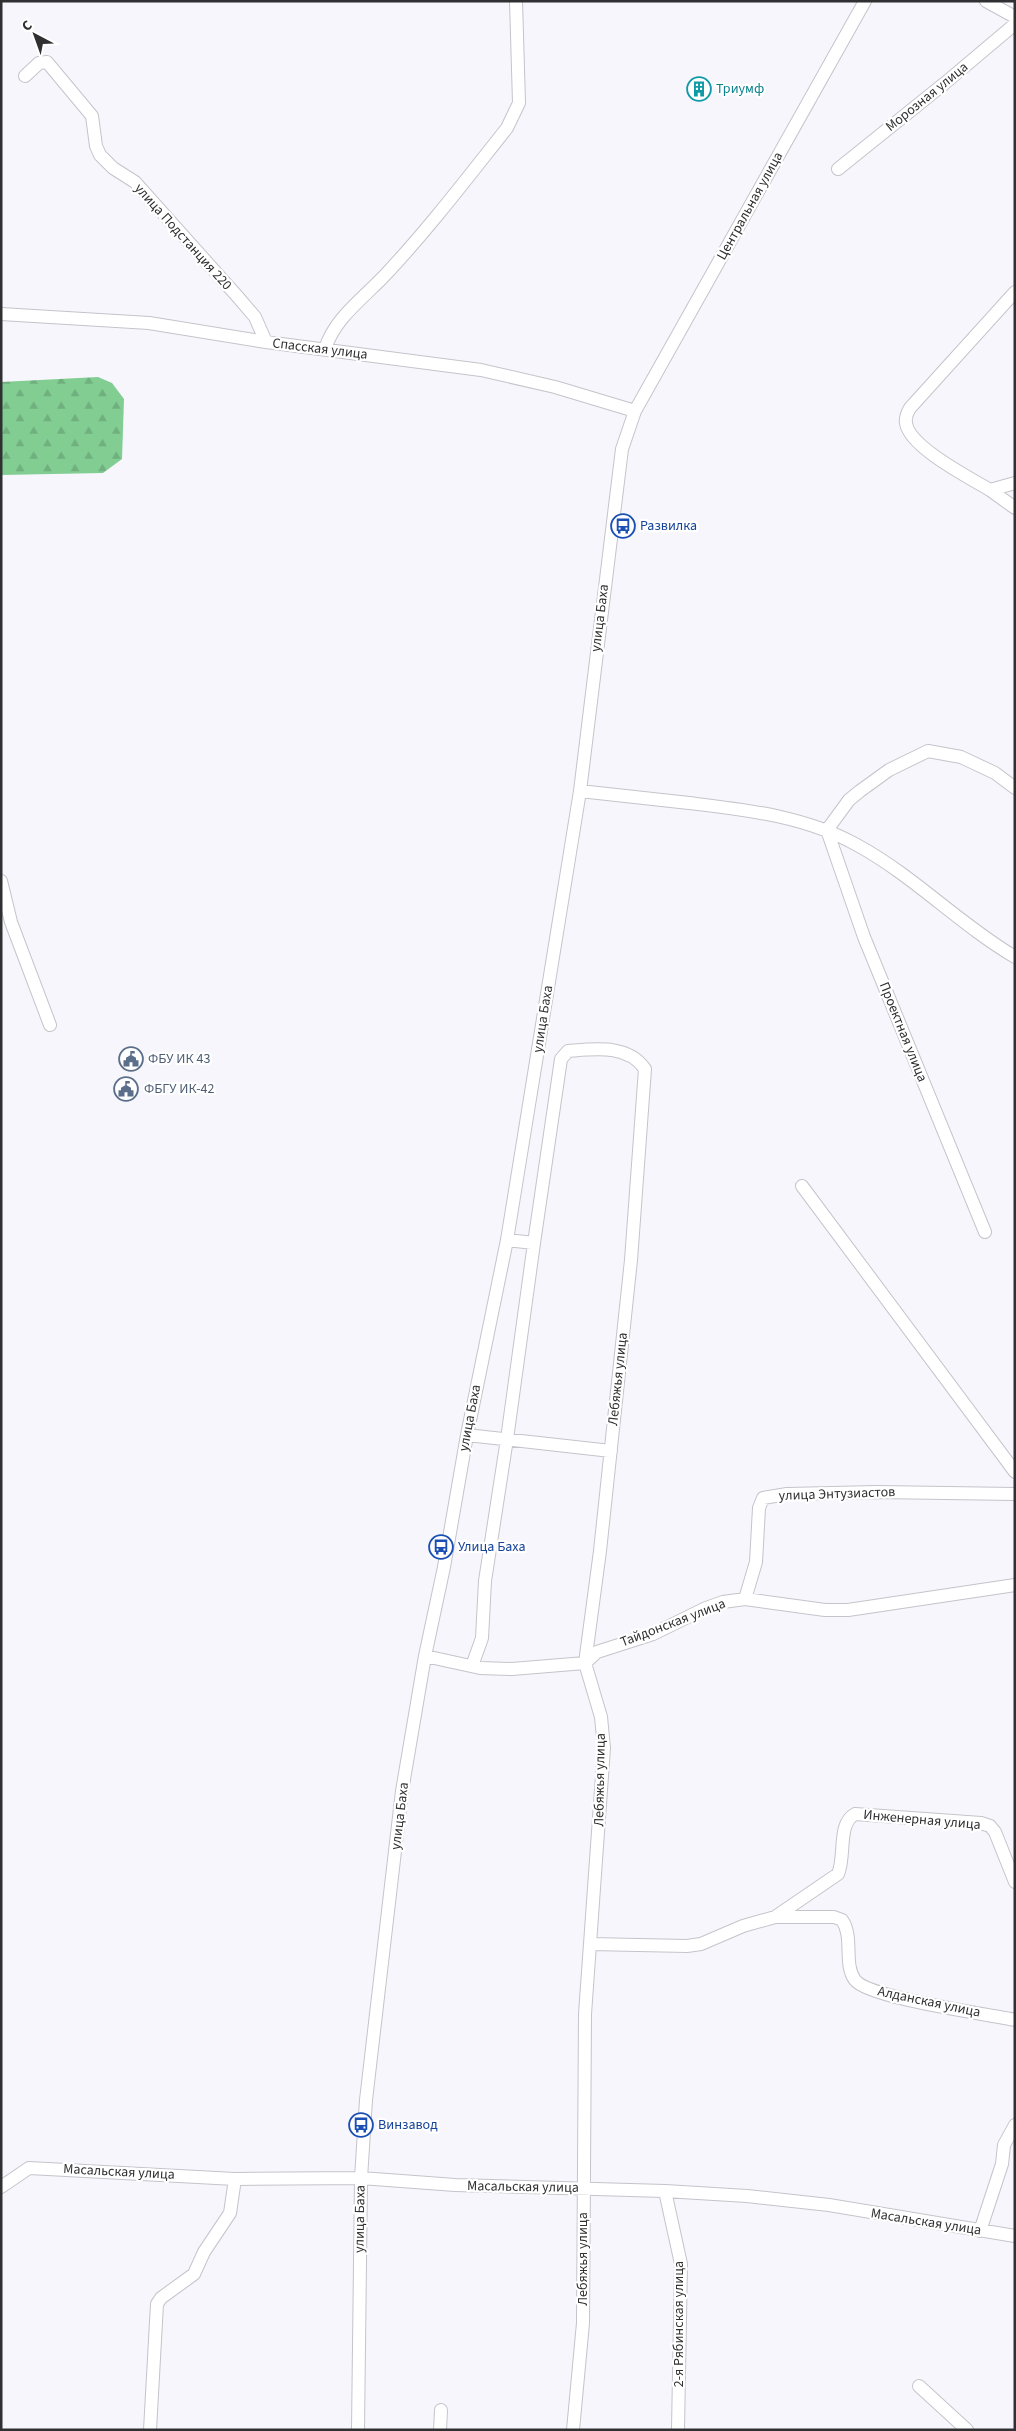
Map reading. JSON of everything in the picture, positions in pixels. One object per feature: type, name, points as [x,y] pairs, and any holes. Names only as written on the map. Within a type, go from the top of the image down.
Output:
[{"type":"street","points":[[325,349],[336,325],[387,274],[435,218],[507,128],[516,112],[519,103],[516,1]]},
{"type":"street","name":"Центральная улица","points":[[635,411],[865,1]]},
{"type":"street","points":[[986,1],[1015,17]]},
{"type":"street","name":"Морозная улица","points":[[838,169],[945,84],[1015,24]]},
{"type":"street","name":"улица Подстанция 220","points":[[25,76],[39,63],[47,62],[92,116],[96,146],[100,155],[112,168],[134,182],[237,296],[255,317],[266,342]]},
{"type":"street","points":[[1015,292],[910,408],[906,416],[906,424],[921,445],[946,464],[990,490],[1015,508]]},
{"type":"street","name":"Спасская улица","points":[[1,314],[149,323],[266,342],[481,370],[555,387],[635,411]]},
{"type":"street","name":"улица Баха","points":[[358,2430],[361,2178],[366,2100],[402,1791],[425,1656],[444,1566],[466,1435],[507,1240],[580,791],[621,457],[635,411]]},
{"type":"street","points":[[990,490],[1015,482]]},
{"type":"street","points":[[827,830],[849,800],[860,791],[889,770],[928,751],[961,756],[995,773],[1015,788]]},
{"type":"street","points":[[580,791],[762,811],[827,830],[857,845],[888,865],[991,943],[1015,957]]},
{"type":"street","name":"Проектная улица","points":[[827,830],[864,937],[985,1232]]},
{"type":"street","points":[[1,881],[11,922],[50,1024]]},
{"type":"street","name":"Лебяжья улица","points":[[534,1243],[561,1059],[568,1050],[615,1050],[637,1058],[645,1069],[631,1260],[611,1451],[585,1663],[601,1717],[604,1748],[584,2014],[583,2323],[573,2430]]},
{"type":"street","points":[[802,1186],[1015,1472]]},
{"type":"street","points":[[472,1666],[482,1638],[485,1581],[534,1243],[507,1240]]},
{"type":"street","points":[[466,1435],[611,1451]]},
{"type":"street","name":"улица Энтузиастов","points":[[745,1599],[756,1562],[759,1508],[763,1498],[787,1494],[867,1492],[1015,1494]]},
{"type":"street","name":"Тайдонская улица","points":[[585,1663],[597,1652],[653,1634],[706,1608],[723,1602],[745,1599],[816,1609],[848,1610],[1015,1585]]},
{"type":"street","points":[[425,1656],[472,1666],[512,1668],[585,1663]]},
{"type":"street","name":"Инженерная улица","points":[[590,1944],[687,1946],[701,1944],[744,1926],[776,1917],[838,1874],[842,1865],[846,1824],[849,1817],[855,1814],[981,1823],[990,1826],[995,1832],[1015,1882]]},
{"type":"street","name":"Алданская улица","points":[[776,1917],[834,1917],[842,1920],[846,1928],[852,1974],[861,1986],[894,1996],[1015,2020]]},
{"type":"street","points":[[980,2230],[1002,2164],[1004,2145],[1015,2125]]},
{"type":"street","name":"Масальская улица","points":[[1,2187],[29,2168],[234,2178],[361,2178],[455,2185],[665,2191],[746,2196],[829,2205],[1015,2236]]},
{"type":"street","points":[[150,2430],[157,2304],[161,2298],[194,2274],[204,2252],[230,2213],[234,2178]]},
{"type":"street","name":"2-я Рябинская улица","points":[[665,2191],[681,2264],[678,2430]]},
{"type":"street","points":[[919,2386],[967,2430]]},
{"type":"street","points":[[440,2430],[441,2410]]},
{"type":"green space","points":[[98,377],[112,383],[124,399],[122,459],[103,473],[1,475],[1,382]]},
{"type":"place","name":"Триумф","points":[[699,89]]},
{"type":"place","name":"Развилка","points":[[623,526]]},
{"type":"place","name":"ФБУ ИК 43","points":[[131,1059]]},
{"type":"place","name":"ФБГУ ИК-42","points":[[126,1089]]},
{"type":"place","name":"Улица Баха","points":[[441,1547]]},
{"type":"place","name":"Винзавод","points":[[361,2125]]}]
